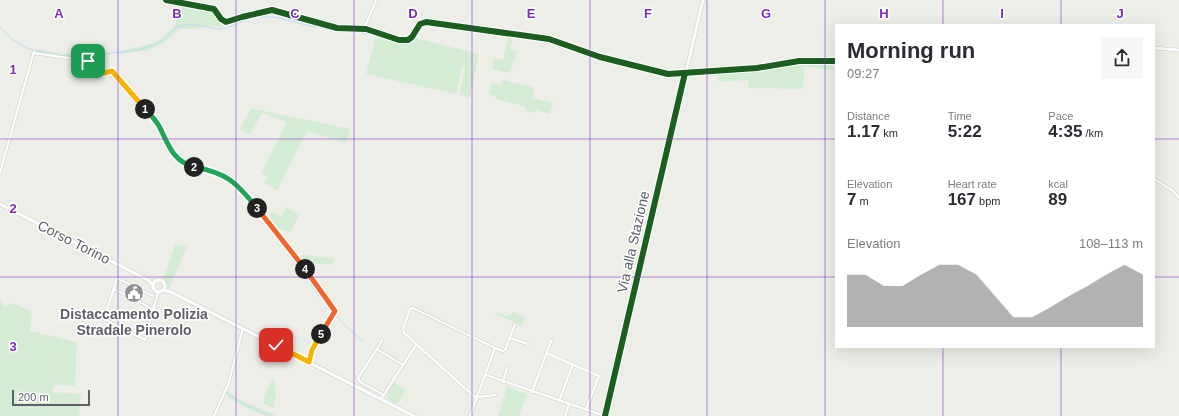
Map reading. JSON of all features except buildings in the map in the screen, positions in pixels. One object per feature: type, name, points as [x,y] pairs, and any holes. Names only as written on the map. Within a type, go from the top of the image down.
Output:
[{"type":"main road","name":"Corso Torino","points":[[0,204],[154,283]]},
{"type":"main road","points":[[163,281],[164,288],[158,292],[154,289],[154,283],[163,281]]},
{"type":"main road","points":[[164,288],[414,416]]},
{"type":"street","points":[[166,0],[214,9],[221,19],[226,22],[272,10],[337,28],[364,29],[399,40],[408,40],[415,33],[420,24],[426,22],[538,37],[567,44],[593,55],[668,74],[757,68],[799,61],[835,61]]},
{"type":"street","points":[[364,29],[376,0]]},
{"type":"street","name":"Via alla Stazione","points":[[605,416],[703,0]]},
{"type":"street","points":[[1155,48],[1179,50]]},
{"type":"street","points":[[0,173],[34,52],[88,61],[105,73],[112,71],[153,117],[171,153],[185,164],[215,172],[240,187],[267,219],[278,236],[292,252],[335,311],[317,341],[309,362]]},
{"type":"street","points":[[1155,180],[1173,191],[1179,198]]},
{"type":"street","points":[[153,296],[118,278],[104,319],[145,340],[158,292]]},
{"type":"street","points":[[114,289],[153,309]]},
{"type":"street","points":[[478,398],[404,333],[403,329],[410,310],[413,308],[504,351],[515,324]]},
{"type":"street","points":[[214,416],[221,396],[228,385],[243,328]]},
{"type":"street","points":[[510,338],[528,344]]},
{"type":"street","points":[[382,340],[358,378],[360,382],[384,395]]},
{"type":"street","points":[[532,392],[551,341]]},
{"type":"street","points":[[381,399],[416,344]]},
{"type":"street","points":[[377,348],[403,365]]},
{"type":"street","points":[[470,416],[478,398],[495,348]]},
{"type":"street","points":[[546,353],[599,376],[586,410]]},
{"type":"street","points":[[559,401],[572,364]]},
{"type":"street","points":[[503,382],[507,368]]},
{"type":"street","points":[[486,375],[605,416]]},
{"type":"street","points":[[478,398],[495,395]]},
{"type":"street","points":[[565,416],[569,404]]},
{"type":"green space","points":[[177,5],[213,10],[225,23],[226,27],[205,26],[196,29],[180,29],[161,44],[149,50],[119,54],[118,52],[157,42],[175,26]]},
{"type":"green space","points":[[376,35],[403,44],[415,38],[479,54],[470,98],[460,94],[465,68],[462,67],[456,94],[366,74]]},
{"type":"green space","points":[[508,38],[513,39],[510,49],[517,52],[510,73],[492,69],[494,58],[503,60]]},
{"type":"green space","points":[[37,49],[63,54],[107,53],[96,61],[36,52]]},
{"type":"green space","points":[[807,61],[832,62],[834,70],[805,67],[802,89],[748,88],[749,80],[719,82],[719,76],[705,76],[705,73],[766,68]]},
{"type":"green space","points":[[503,80],[534,87],[533,98],[553,103],[550,114],[535,110],[533,113],[526,111],[526,107],[495,99],[496,97],[489,94],[492,83],[501,85]]},
{"type":"green space","points":[[251,108],[351,129],[346,143],[307,131],[277,191],[264,183],[267,177],[261,174],[287,122],[262,113],[250,135],[240,129]]},
{"type":"green space","points":[[286,207],[299,215],[291,232],[276,229],[268,219],[271,211],[282,217]]},
{"type":"green space","points":[[175,245],[187,246],[169,289],[163,279]]},
{"type":"green space","points":[[305,255],[334,258],[332,265],[302,263],[298,256]]},
{"type":"green space","points":[[0,299],[4,307],[12,303],[32,312],[30,331],[77,342],[75,386],[54,385],[52,392],[81,394],[79,416],[0,416]]},
{"type":"green space","points":[[492,312],[508,316],[514,312],[525,317],[522,326]]},
{"type":"green space","points":[[274,377],[276,394],[273,408],[263,403],[266,391]]},
{"type":"green space","points":[[394,382],[406,390],[397,404],[388,399],[387,394]]},
{"type":"green space","points":[[507,387],[527,394],[519,416],[498,416]]},
{"type":"green space","points":[[227,391],[236,398],[277,416],[270,416],[250,409],[225,394]]},
{"type":"waterway","points":[[84,56],[138,50],[161,42],[174,29],[188,24],[218,29],[227,28],[256,16],[274,14],[331,30],[374,34]]},
{"type":"waterway","points":[[261,17],[274,17],[314,27],[317,26]]},
{"type":"waterway","points":[[406,38],[411,34],[419,22],[424,19],[450,24]]},
{"type":"waterway","points":[[0,26],[11,39],[28,48],[54,55],[80,56]]},
{"type":"waterway","points":[[509,32],[518,33]]},
{"type":"waterway","points":[[376,34],[400,42]]},
{"type":"waterway","points":[[529,35],[549,37],[566,42],[567,44]]},
{"type":"waterway","points":[[82,56],[90,59],[102,70]]},
{"type":"waterway","points":[[595,57],[665,76],[683,77]]},
{"type":"waterway","points":[[106,73],[120,85],[137,106],[154,122]]},
{"type":"waterway","points":[[687,77],[695,75]]},
{"type":"waterway","points":[[161,135],[166,147],[177,161],[190,167],[218,175]]},
{"type":"waterway","points":[[236,186],[271,227],[276,237],[316,292],[338,318],[363,341]]},
{"type":"waterway","points":[[227,392],[237,401],[268,416]]},
{"type":"cycle path","points":[[166,0],[214,9],[221,19],[226,22],[272,10],[337,28],[366,29],[399,40],[408,40],[412,37],[420,24],[426,22],[549,39],[600,57],[668,74],[757,68],[799,61],[835,61]]},
{"type":"cycle path","points":[[605,416],[685,73]]},
{"type":"place","name":"Distaccamento Polizia Stradale Pinerolo","points":[[134,293]]},
{"type":"route","points":[[88,61],[93,63],[104,73],[112,71],[119,81],[153,117],[171,153],[185,164],[215,172],[234,182],[240,187],[267,219],[278,236],[287,245],[332,306],[335,311],[333,316],[323,329],[312,350],[309,362],[276,345]]}]
